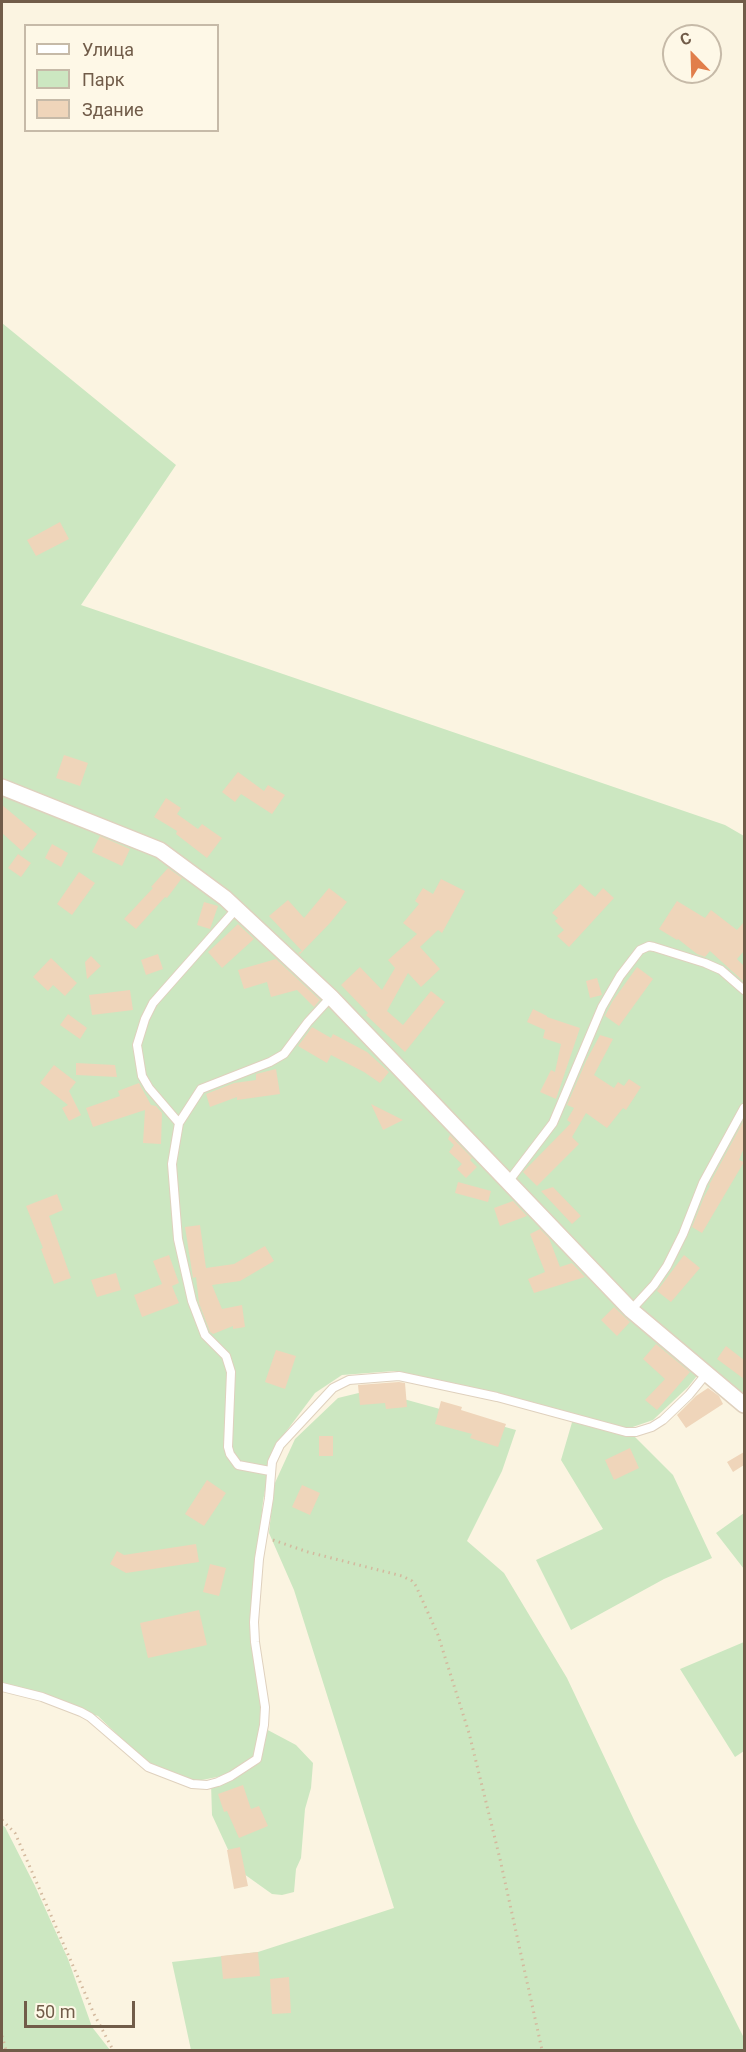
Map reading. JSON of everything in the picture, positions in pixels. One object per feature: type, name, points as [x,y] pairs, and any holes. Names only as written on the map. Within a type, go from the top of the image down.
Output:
[{"type":"street","points":[[2,787],[160,850],[237,908],[331,997],[631,1310],[744,1405]]},
{"type":"lane","points":[[179,1123],[149,1088],[142,1076],[137,1045],[153,1003],[237,908]]},
{"type":"lane","points":[[508,1182],[553,1123],[602,1007],[620,976],[640,950],[649,946],[695,959],[721,970],[744,990]]},
{"type":"lane","points":[[270,1471],[238,1465],[230,1454],[228,1447],[231,1372],[226,1356],[205,1335],[192,1301],[178,1239],[172,1164],[179,1123],[201,1089],[270,1062],[284,1054],[308,1022],[331,997]]},
{"type":"lane","points":[[631,1310],[654,1285],[667,1266],[683,1234],[703,1183],[744,1108]]},
{"type":"lane","points":[[2,1687],[42,1696],[81,1712],[90,1717],[148,1767],[157,1771],[200,1785],[218,1782],[231,1776],[258,1757],[264,1725],[265,1707],[254,1632],[259,1559],[264,1537],[270,1471],[275,1453],[333,1388],[349,1380],[390,1376],[408,1377],[497,1397],[626,1432],[636,1432],[652,1427],[663,1420],[689,1395],[707,1373]]},
{"type":"path","points":[[264,1537],[308,1552],[402,1576],[416,1586],[438,1635],[469,1733],[500,1859],[542,2050]]},
{"type":"path","points":[[2,1820],[15,1833],[94,2014],[113,2050]]},
{"type":"path","points":[[2,2036],[6,2050]]},
{"type":"green space","points":[[2,323],[176,465],[81,605],[725,825],[744,836],[744,1407],[704,1367],[688,1387],[653,1420],[627,1429],[673,1475],[712,1558],[664,1579],[571,1630],[536,1560],[603,1529],[561,1460],[573,1419],[394,1371],[342,1375],[315,1393],[273,1449],[263,1501],[257,1566],[256,1639],[264,1728],[296,1745],[313,1763],[311,1788],[305,1809],[301,1858],[296,1869],[294,1892],[282,1895],[272,1894],[237,1869],[212,1815],[211,1783],[227,1775],[192,1782],[149,1765],[98,1716],[2,1689]]},
{"type":"green space","points":[[371,1390],[516,1430],[502,1471],[467,1541],[504,1573],[567,1678],[635,1822],[744,2038],[744,2050],[191,2050],[172,1962],[258,1952],[394,1908],[294,1590],[269,1533],[274,1485],[295,1439],[338,1398]]},
{"type":"green space","points":[[744,1513],[744,1569],[716,1533]]},
{"type":"green space","points":[[744,1642],[744,1751],[735,1757],[680,1669]]},
{"type":"green space","points":[[2,1825],[35,1886],[68,1959],[92,2027],[110,2050],[2,2050]]},
{"type":"building","points":[[60,522],[69,539],[36,556],[27,540]]},
{"type":"building","points":[[64,755],[88,763],[80,786],[56,778]]},
{"type":"building","points":[[238,772],[264,791],[268,785],[285,795],[272,814],[241,794],[235,802],[222,792]]},
{"type":"building","points":[[166,798],[181,808],[177,814],[198,829],[202,824],[222,838],[207,858],[176,834],[177,831],[154,817]]},
{"type":"building","points":[[2,805],[37,834],[22,851],[2,833]]},
{"type":"building","points":[[100,836],[130,849],[122,866],[92,852]]},
{"type":"building","points":[[52,844],[68,853],[61,867],[45,858]]},
{"type":"building","points":[[18,854],[31,863],[21,877],[8,868]]},
{"type":"building","points":[[168,868],[182,878],[167,898],[165,897],[136,929],[124,919]]},
{"type":"building","points":[[79,872],[95,883],[72,915],[57,904]]},
{"type":"building","points":[[441,879],[465,891],[442,933],[438,930],[420,947],[440,969],[421,987],[408,973],[387,1011],[403,1025],[431,991],[445,1002],[405,1052],[366,1015],[368,1013],[341,985],[360,967],[382,990],[395,968],[388,960],[417,934],[403,923],[419,904],[415,901],[423,888],[433,894]]},
{"type":"building","points":[[580,884],[595,897],[603,888],[614,898],[569,947],[557,936],[564,930],[555,921],[558,918],[552,913]]},
{"type":"building","points":[[329,888],[347,902],[300,954],[298,953],[302,951],[269,916],[288,900],[304,918]]},
{"type":"building","points":[[677,901],[705,918],[711,910],[737,930],[744,922],[744,951],[737,959],[744,966],[744,982],[710,951],[705,957],[697,954],[678,939],[659,929]]},
{"type":"building","points":[[204,902],[218,906],[210,929],[197,925]]},
{"type":"building","points":[[238,924],[254,939],[222,968],[208,952]]},
{"type":"building","points":[[158,954],[163,969],[146,975],[141,960]]},
{"type":"building","points":[[91,956],[101,966],[87,979],[85,962]]},
{"type":"building","points":[[51,958],[77,983],[65,996],[53,985],[48,991],[33,977]]},
{"type":"building","points":[[276,959],[320,1000],[314,1007],[297,990],[271,997],[267,982],[244,989],[238,970]]},
{"type":"building","points":[[637,967],[653,979],[619,1026],[605,1016]]},
{"type":"building","points":[[597,978],[602,995],[590,998],[586,981]]},
{"type":"building","points":[[130,990],[133,1010],[92,1015],[89,995]]},
{"type":"building","points":[[533,1009],[547,1017],[580,1028],[556,1099],[540,1092],[551,1070],[555,1072],[561,1044],[543,1038],[545,1030],[527,1022]]},
{"type":"building","points":[[68,1014],[87,1028],[80,1039],[60,1025]]},
{"type":"building","points":[[312,1027],[331,1038],[333,1034],[367,1052],[389,1072],[380,1083],[331,1055],[327,1063],[298,1046]]},
{"type":"building","points":[[600,1035],[613,1039],[594,1075],[614,1088],[618,1082],[624,1086],[629,1079],[641,1087],[626,1110],[623,1108],[607,1128],[586,1113],[572,1137],[579,1144],[537,1186],[523,1172],[571,1123],[567,1120],[574,1108],[567,1105]]},
{"type":"building","points":[[76,1063],[115,1065],[117,1077],[76,1075]]},
{"type":"building","points":[[54,1065],[76,1082],[69,1091],[81,1115],[69,1121],[62,1108],[68,1105],[40,1083]]},
{"type":"building","points":[[276,1069],[280,1094],[237,1100],[237,1097],[210,1107],[206,1094],[234,1083],[256,1080],[256,1074]]},
{"type":"building","points":[[139,1083],[151,1105],[156,1106],[162,1113],[161,1144],[143,1143],[145,1110],[93,1127],[86,1108],[120,1096],[118,1091]]},
{"type":"building","points":[[371,1104],[403,1120],[383,1130]]},
{"type":"building","points":[[744,1120],[744,1148],[739,1160],[744,1162],[702,1233],[692,1227],[709,1185]]},
{"type":"building","points":[[450,1135],[472,1158],[470,1160],[477,1167],[466,1178],[457,1169],[462,1164],[449,1152],[454,1145],[448,1139]]},
{"type":"building","points":[[458,1182],[491,1191],[488,1202],[455,1193]]},
{"type":"building","points":[[553,1187],[581,1216],[572,1224],[541,1191]]},
{"type":"building","points":[[57,1194],[63,1210],[49,1216],[71,1278],[54,1284],[41,1249],[43,1248],[26,1206]]},
{"type":"building","points":[[513,1201],[527,1216],[500,1226],[494,1208]]},
{"type":"building","points":[[200,1225],[206,1268],[234,1264],[265,1246],[274,1261],[240,1281],[212,1285],[222,1309],[242,1305],[245,1327],[233,1329],[233,1326],[213,1334],[210,1332],[199,1303],[196,1277],[193,1278],[185,1227]]},
{"type":"building","points":[[540,1229],[549,1238],[560,1267],[572,1263],[585,1277],[534,1293],[528,1279],[545,1272],[530,1234]]},
{"type":"building","points":[[169,1255],[179,1283],[172,1286],[179,1303],[142,1317],[134,1295],[162,1284],[153,1261]]},
{"type":"building","points":[[684,1255],[700,1268],[671,1302],[657,1291]]},
{"type":"building","points":[[116,1273],[121,1290],[97,1297],[91,1280]]},
{"type":"building","points":[[614,1307],[630,1322],[617,1336],[601,1320]]},
{"type":"building","points":[[656,1344],[690,1372],[657,1410],[645,1400],[665,1379],[643,1359]]},
{"type":"building","points":[[726,1346],[744,1360],[744,1379],[717,1359]]},
{"type":"building","points":[[276,1350],[296,1356],[285,1389],[265,1382]]},
{"type":"building","points":[[405,1383],[407,1407],[386,1409],[385,1403],[360,1405],[358,1385]]},
{"type":"building","points":[[708,1388],[719,1396],[723,1404],[686,1428],[677,1415],[696,1396]]},
{"type":"building","points":[[441,1401],[462,1407],[461,1410],[506,1424],[498,1447],[470,1438],[472,1434],[435,1424]]},
{"type":"building","points":[[319,1436],[333,1436],[333,1456],[319,1456]]},
{"type":"building","points":[[630,1448],[639,1468],[614,1480],[605,1460]]},
{"type":"building","points":[[744,1452],[744,1465],[733,1472],[727,1462]]},
{"type":"building","points":[[207,1480],[226,1493],[204,1526],[185,1514]]},
{"type":"building","points":[[302,1485],[320,1493],[310,1515],[292,1507]]},
{"type":"building","points":[[196,1544],[199,1562],[126,1573],[110,1564],[117,1551],[124,1555]]},
{"type":"building","points":[[210,1564],[226,1568],[219,1596],[203,1592]]},
{"type":"building","points":[[199,1610],[207,1645],[148,1658],[140,1623]]},
{"type":"building","points":[[243,1785],[251,1809],[259,1806],[268,1826],[239,1838],[227,1811],[224,1812],[218,1794]]},
{"type":"building","points":[[240,1847],[248,1886],[234,1889],[227,1850]]},
{"type":"building","points":[[258,1952],[260,1976],[223,1979],[221,1956]]},
{"type":"building","points":[[289,1977],[291,2013],[272,2014],[270,1979]]}]
